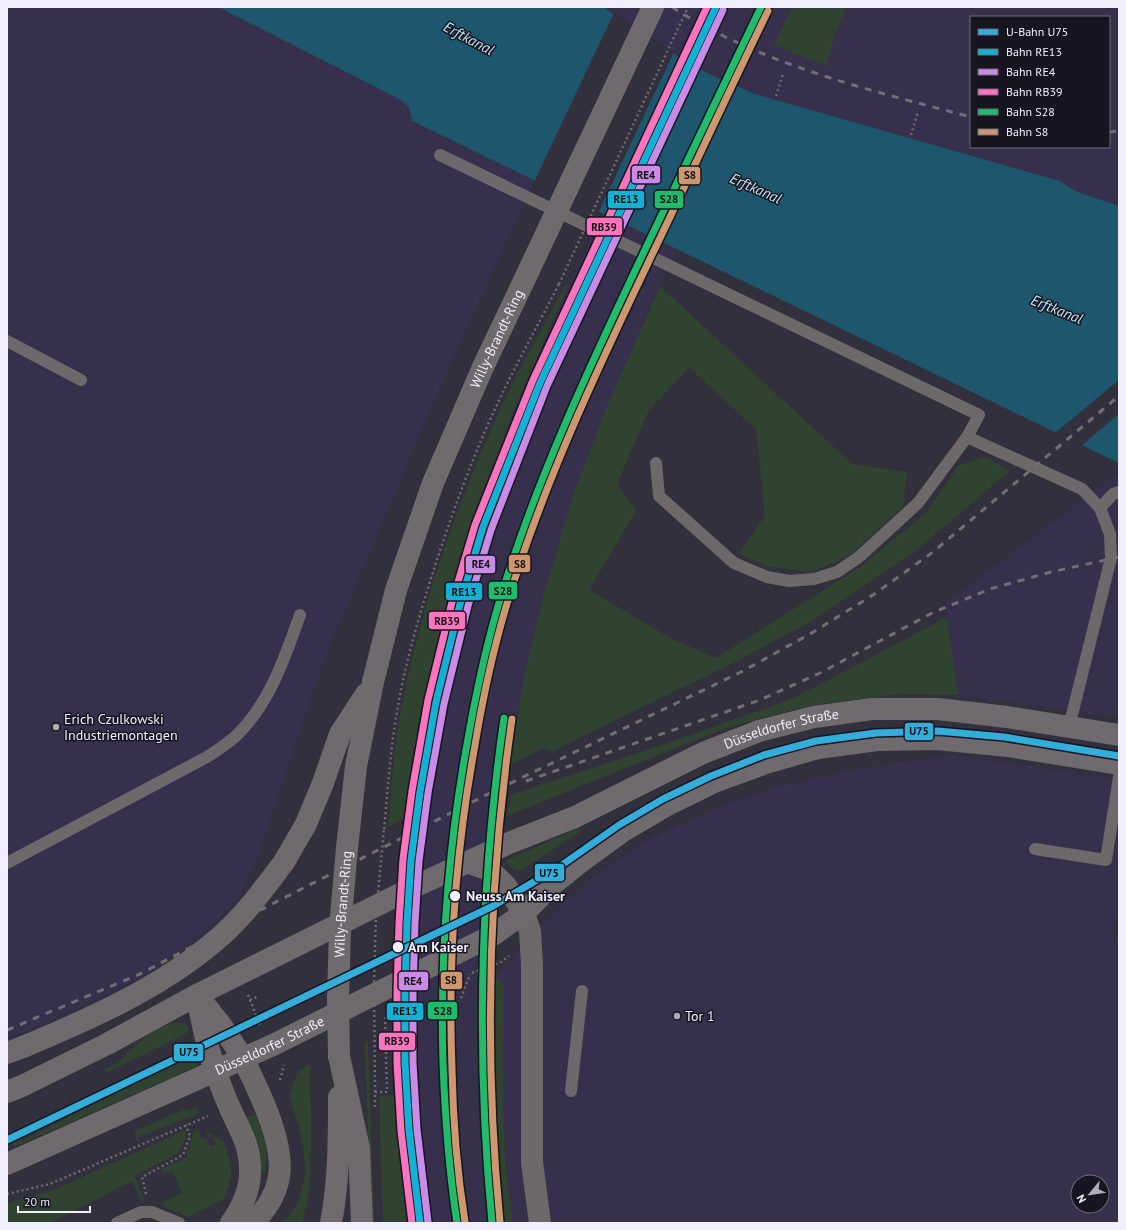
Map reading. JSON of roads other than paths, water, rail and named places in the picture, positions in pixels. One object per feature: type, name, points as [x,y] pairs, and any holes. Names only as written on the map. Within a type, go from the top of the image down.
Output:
[{"type":"main road","name":"Willy-Brandt-Ring","points":[[331,1223],[336,1195],[339,1139],[338,999],[340,928],[347,848],[356,766],[372,682],[396,590],[433,482],[483,367],[653,7]]},
{"type":"main road","name":"Willy-Brandt-Ring","points":[[15,1050],[75,1025],[130,998],[168,976],[215,942],[252,905],[284,862],[306,824],[323,783],[340,734],[372,682]]},
{"type":"main road","name":"Düsseldorfer Straße","points":[[7,1092],[107,1044],[239,974],[467,862],[575,817],[703,753],[759,731],[814,717],[872,709],[938,709],[1007,717],[1119,735]]},
{"type":"main road","name":"Düsseldorfer Straße","points":[[7,1164],[272,1045],[493,935],[524,913],[552,885],[583,860],[623,831],[667,805],[714,782],[766,763],[818,748],[877,740],[937,739],[1008,746],[1119,764]]},
{"type":"main road","points":[[197,995],[221,1025],[242,1058]]},
{"type":"main road","points":[[197,995],[207,1044],[215,1070]]},
{"type":"main road","points":[[339,1056],[359,1148],[362,1223]]},
{"type":"street","points":[[467,862],[490,870],[506,886],[524,913],[530,931],[532,955],[532,1162],[540,1223]]},
{"type":"street","points":[[242,1058],[261,1095],[276,1133],[280,1152],[279,1180],[266,1208],[253,1223]]},
{"type":"street","points":[[215,1070],[229,1108],[246,1143],[251,1166],[249,1186],[242,1205],[231,1223]]},
{"type":"lane","points":[[440,155],[979,415],[967,437],[918,503],[860,557],[837,572],[814,579],[789,581],[767,577],[734,563],[659,496],[656,463]]},
{"type":"lane","points":[[7,341],[81,380]]},
{"type":"lane","points":[[967,437],[1082,489],[1100,508],[1110,534],[1111,558],[1068,727]]},
{"type":"lane","points":[[1100,508],[1113,494],[1119,492]]},
{"type":"lane","points":[[7,863],[207,757],[237,735],[260,707],[278,674],[300,615]]},
{"type":"lane","points":[[1035,849],[1106,860],[1119,777]]},
{"type":"lane","points":[[571,1091],[582,992]]},
{"type":"lane","points":[[117,1223],[141,1212],[152,1212],[179,1223]]},
{"type":"water","name":"Erftkanal","points":[[218,7],[603,7],[651,40],[707,73],[755,94],[1060,181],[1075,191],[1119,206],[1119,463],[412,121],[409,107],[399,99]]},
{"type":"railway","points":[[672,7],[742,45],[817,74],[894,97],[970,117]]},
{"type":"railway","points":[[1110,132],[1119,131]]},
{"type":"railway","points":[[7,1030],[140,974],[276,902],[490,793],[743,671],[810,634],[873,595],[933,552],[1119,396]]},
{"type":"railway","points":[[526,781],[760,700],[820,673],[932,613],[990,589],[1051,572],[1119,557]]},
{"type":"metro line","name":"U75","points":[[7,1140],[493,906],[559,867],[619,825],[663,799],[711,776],[764,755],[816,741],[876,733],[938,731],[1004,737],[1119,756]]},
{"type":"rail line","name":"RB39","points":[[412,1223],[401,1131],[397,1063],[399,923],[403,859],[412,791],[428,700],[452,602],[475,525],[533,380],[707,7]]},
{"type":"rail line","name":"RE13","points":[[420,1223],[409,1130],[405,1063],[407,923],[411,860],[420,792],[436,702],[460,604],[483,527],[540,383],[716,7]]},
{"type":"rail line","name":"S28","points":[[457,1223],[446,1123],[443,1063],[442,1023],[444,943],[450,863],[460,783],[473,709],[489,640],[512,561],[563,428],[622,299],[761,7]]},
{"type":"rail line","name":"RE4","points":[[428,1222],[417,1129],[413,1063],[415,923],[419,861],[428,793],[444,704],[468,606],[491,530],[547,386],[723,10]]},
{"type":"rail line","name":"S8","points":[[465,1222],[453,1107],[451,989],[454,909],[467,790],[480,714],[496,642],[520,562],[571,430],[630,301],[768,11]]},
{"type":"rail line","name":"S28","points":[[492,1223],[484,1097],[482,1033],[483,970],[485,907],[490,844],[504,718]]},
{"type":"rail line","name":"S8","points":[[500,1222],[492,1096],[490,1033],[491,970],[493,908],[498,845],[512,719]]},
{"type":"place","name":"Erich Czulkowski Industriemontagen","points":[[56,727]]},
{"type":"place","name":"Neuss Am Kaiser","points":[[455,896]]},
{"type":"place","name":"Am Kaiser","points":[[398,947]]},
{"type":"place","name":"Tor 1","points":[[677,1016]]}]
